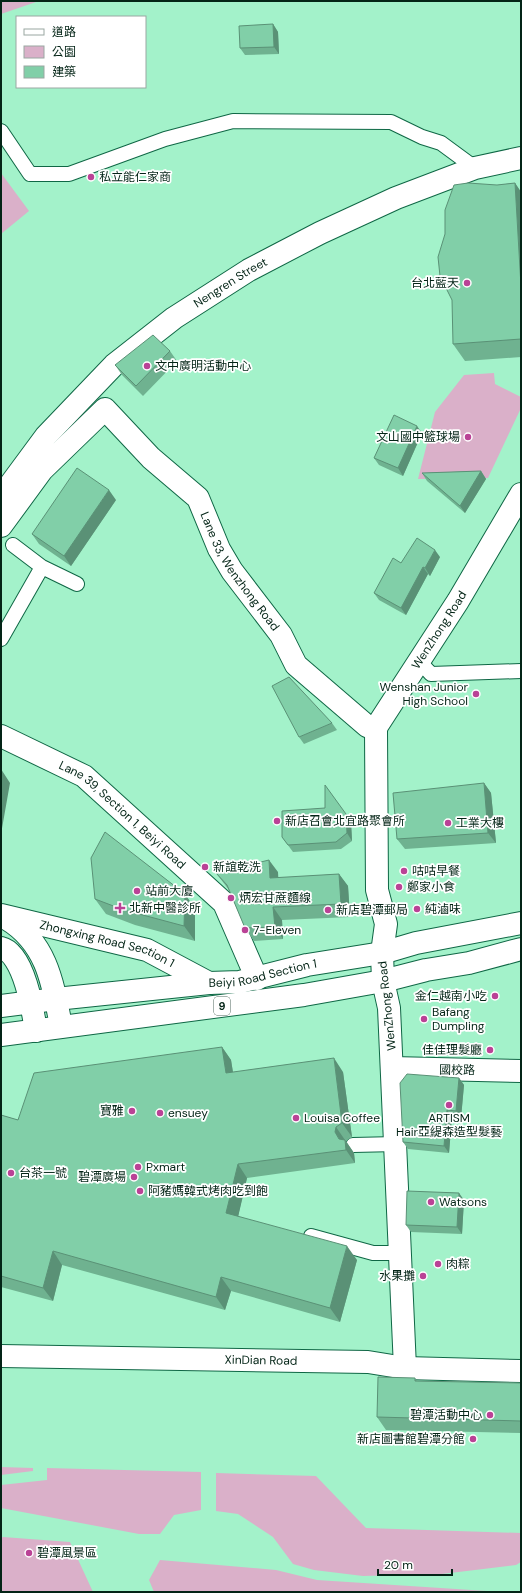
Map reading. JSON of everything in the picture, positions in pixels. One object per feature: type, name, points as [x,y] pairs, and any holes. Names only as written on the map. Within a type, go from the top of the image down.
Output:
[{"type":"street","name":"Nengren Street","points":[[1,497],[46,436],[114,365],[174,318],[249,270],[320,233],[396,198],[475,168],[521,158]]},
{"type":"street","name":"Lane 33, Wenzhong Road","points":[[1,526],[42,470],[105,409],[151,458],[198,498],[219,549],[232,571],[281,635],[296,665],[367,726],[376,730]]},
{"type":"street","name":"WenZhong Road","points":[[405,1368],[397,1144],[389,1008],[383,982],[382,953],[386,924],[377,890],[376,730],[377,726],[420,662],[458,601],[521,494]]},
{"type":"street","name":"Lane 39, Section 1, Beiyi Road","points":[[1,736],[84,776],[224,903],[257,979]]},
{"type":"street","name":"Zhongxing Road Section 1","points":[[1,915],[147,950],[209,983]]},
{"type":"street","points":[[1,915],[20,926],[37,945],[50,974],[61,1026]]},
{"type":"street","name":"Beiyi Road Section 1","points":[[1,1006],[209,983],[240,982],[257,979],[307,965],[382,953],[416,943],[521,924]]},
{"type":"street","points":[[1,948],[4,948],[16,961],[24,977],[32,1003],[36,1030]]},
{"type":"street","name":"9","points":[[1,1035],[61,1026],[220,1007],[383,982],[426,970],[469,963],[521,949]]},
{"type":"street","name":"國校路","points":[[392,1068],[521,1072]]},
{"type":"street","name":"XinDian Road","points":[[1,1356],[368,1362],[405,1368],[521,1371]]},
{"type":"lane","points":[[1,130],[30,174],[69,174],[165,139],[233,121],[391,122],[422,137],[441,143],[475,168]]},
{"type":"lane","points":[[13,545],[42,567],[77,584]]},
{"type":"lane","points":[[1,639],[42,567]]},
{"type":"lane","points":[[420,662],[431,674],[521,671]]},
{"type":"lane","points":[[353,1146],[397,1144]]},
{"type":"lane","points":[[311,1236],[373,1253],[401,1253]]},
{"type":"green space","points":[[1,1],[39,1],[1,14]]},
{"type":"green space","points":[[1,173],[29,211],[1,234]]},
{"type":"green space","name":"文山國中籃球場","points":[[494,373],[495,384],[521,397],[521,408],[488,478],[418,479],[435,412],[464,375]]},
{"type":"green space","points":[[1,1467],[33,1468],[33,1471],[1,1475]]},
{"type":"green space","points":[[47,1468],[201,1472],[201,1510],[174,1515],[160,1534],[139,1534],[1,1508],[1,1485],[47,1480]]},
{"type":"green space","points":[[216,1473],[316,1476],[366,1528],[521,1533],[521,1562],[516,1565],[442,1574],[363,1576],[314,1570],[293,1564],[273,1537],[238,1514],[216,1511]]},
{"type":"green space","points":[[1,1538],[70,1542],[93,1592],[1,1592]]},
{"type":"green space","points":[[160,1560],[276,1570],[317,1580],[487,1592],[154,1592],[149,1580]]},
{"type":"building","points":[[273,24],[274,47],[240,48],[239,26]]},
{"type":"building","name":"台北藍天","points":[[468,183],[497,185],[515,183],[521,286],[521,339],[453,344],[452,300],[440,276],[438,257],[445,234],[445,210],[454,185]]},
{"type":"building","name":"文中廣明活動中心","points":[[153,335],[170,351],[136,386],[115,365]]},
{"type":"building","points":[[394,415],[417,426],[398,468],[374,458]]},
{"type":"building","points":[[77,468],[109,490],[64,556],[32,534]]},
{"type":"building","points":[[481,471],[460,506],[422,473]]},
{"type":"building","points":[[417,538],[435,550],[425,568],[423,567],[401,608],[374,593],[393,558],[401,563]]},
{"type":"building","points":[[289,677],[332,723],[299,737],[272,686]]},
{"type":"building","name":"工業大樓","points":[[484,783],[488,833],[397,839],[393,793]]},
{"type":"building","points":[[325,785],[346,814],[347,833],[336,842],[288,845],[282,837],[282,811],[325,808]]},
{"type":"building","name":"站前大廈","points":[[105,832],[185,894],[184,926],[124,910],[95,899],[91,858]]},
{"type":"building","points":[[269,860],[270,878],[339,874],[341,904],[273,907],[275,927],[245,928],[227,885],[216,873]]},
{"type":"building","points":[[222,1047],[226,1073],[334,1058],[342,1123],[336,1127],[335,1132],[339,1139],[345,1140],[346,1150],[238,1164],[226,1213],[347,1246],[330,1308],[221,1277],[216,1297],[53,1251],[43,1288],[1,1276],[1,1115],[18,1120],[34,1073]]},
{"type":"building","points":[[407,1074],[459,1078],[456,1111],[447,1110],[444,1146],[403,1142],[400,1083]]},
{"type":"building","points":[[407,1191],[459,1193],[457,1227],[406,1225]]},
{"type":"building","points":[[378,1377],[415,1378],[415,1381],[521,1383],[521,1421],[377,1417]]},
{"type":"place","name":"私立能仁家商","points":[[91,177]]},
{"type":"place","name":"台北藍天","points":[[467,283]]},
{"type":"place","name":"文中廣明活動中心","points":[[147,366]]},
{"type":"place","name":"文山國中籃球場","points":[[468,437]]},
{"type":"place","name":"Wenshan Junior High School","points":[[476,694]]},
{"type":"place","name":"新店召會北宜路聚會所","points":[[277,821]]},
{"type":"place","name":"工業大樓","points":[[448,823]]},
{"type":"place","name":"新誼乾洗","points":[[205,867]]},
{"type":"place","name":"咕咕早餐","points":[[404,871]]},
{"type":"place","name":"鄭家小食","points":[[399,887]]},
{"type":"place","name":"站前大廈","points":[[137,891]]},
{"type":"place","name":"炳宏甘蔗麵線","points":[[231,898]]},
{"type":"place","name":"北新中醫診所","points":[[120,908]]},
{"type":"place","name":"純滷味","points":[[417,909]]},
{"type":"place","name":"新店碧潭郵局","points":[[328,910]]},
{"type":"place","name":"7-Eleven","points":[[245,930]]},
{"type":"place","name":"金仁越南小吃","points":[[495,996]]},
{"type":"place","name":"Bafang Dumpling","points":[[424,1019]]},
{"type":"place","name":"佳佳理髮廳","points":[[490,1050]]},
{"type":"place","name":"ARTISM Hair亞緹森造型髮藝","points":[[449,1105]]},
{"type":"place","name":"寶雅","points":[[132,1111]]},
{"type":"place","name":"ensuey","points":[[160,1113]]},
{"type":"place","name":"Louisa Coffee","points":[[296,1118]]},
{"type":"place","name":"Pxmart","points":[[138,1167]]},
{"type":"place","name":"台茶一號","points":[[11,1173]]},
{"type":"place","name":"碧潭廣場","points":[[134,1177]]},
{"type":"place","name":"阿豬媽韓式烤肉吃到飽","points":[[140,1191]]},
{"type":"place","name":"Watsons","points":[[431,1202]]},
{"type":"place","name":"肉粽","points":[[438,1264]]},
{"type":"place","name":"水果攤","points":[[423,1276]]},
{"type":"place","name":"碧潭活動中心","points":[[490,1415]]},
{"type":"place","name":"新店圖書館碧潭分館","points":[[473,1439]]},
{"type":"place","name":"碧潭風景區","points":[[29,1553]]}]
